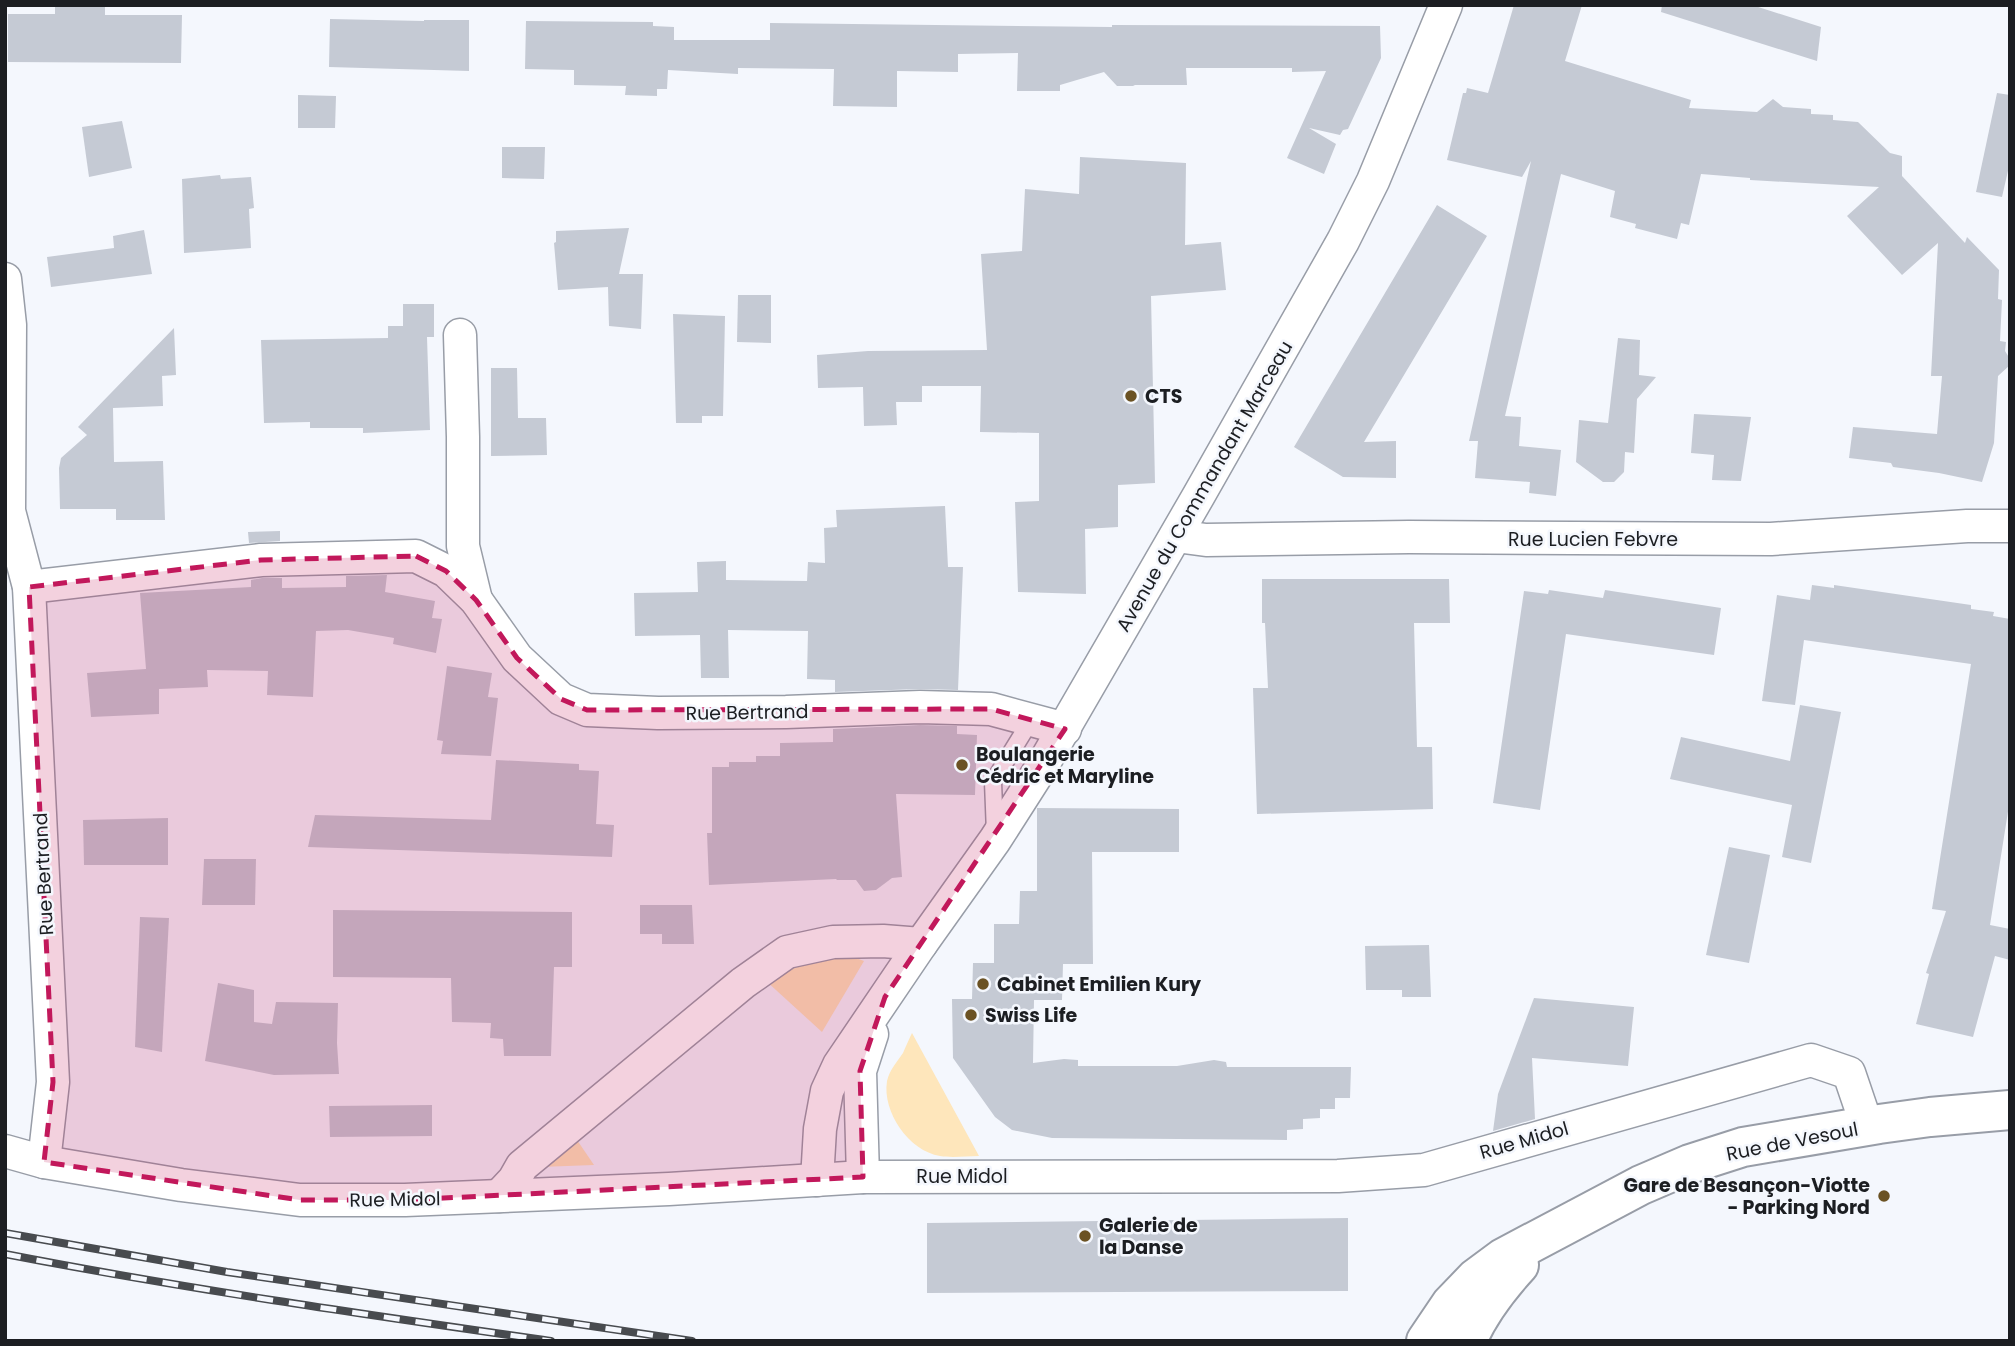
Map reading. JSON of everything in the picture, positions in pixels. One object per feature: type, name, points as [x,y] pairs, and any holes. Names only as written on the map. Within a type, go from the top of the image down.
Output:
[{"type":"main road","name":"Rue de Vesoul","points":[[1426,1341],[1451,1304],[1476,1278],[1503,1258],[1641,1185],[1690,1164],[1743,1147],[1867,1126],[1930,1116],[2010,1110]]},
{"type":"main road","name":"Rue de Vesoul","points":[[1467,1341],[1475,1322],[1494,1295],[1550,1233]]},
{"type":"street","name":"Avenue du Commandant Marceau","points":[[817,1180],[820,1129],[827,1091],[839,1065],[920,944],[995,840],[1065,729],[1176,536],[1343,242],[1373,181],[1446,5]]},
{"type":"street","name":"Rue Bertrand","points":[[5,279],[10,325],[9,511],[30,587],[52,1082],[44,1161]]},
{"type":"street","name":"Rue Bertrand","points":[[460,335],[463,546],[476,600]]},
{"type":"street","name":"Rue Lucien Febvre","points":[[1176,536],[1206,540],[1409,537],[1771,539],[1967,526],[2010,526]]},
{"type":"street","name":"Rue Bertrand","points":[[30,587],[261,560],[416,556],[446,571],[476,600],[517,658],[561,699],[587,710],[773,713],[920,707],[991,709],[1065,729]]},
{"type":"street","points":[[499,1196],[514,1180],[522,1166],[743,983],[787,952],[833,942],[920,944]]},
{"type":"street","name":"Avenue du Commandant Marceau","points":[[863,1177],[860,1071],[885,997]]},
{"type":"street","name":"Rue Midol","points":[[5,1152],[181,1185],[300,1200],[405,1200],[669,1189],[863,1177],[1338,1176],[1424,1170],[1811,1060],[1849,1073],[1867,1126]]},
{"type":"lane","points":[[995,840],[993,782],[1031,720]]},
{"type":"highlighted area","points":[[416,556],[446,571],[476,600],[517,658],[561,699],[587,710],[991,709],[1065,729],[885,997],[860,1071],[863,1177],[405,1200],[300,1200],[44,1162],[53,1082],[29,587],[261,560]]},
{"type":"shaded area","points":[[853,957],[864,961],[822,1032],[765,980],[808,964]]},
{"type":"shaded area","points":[[912,1033],[979,1156],[945,1157],[929,1153],[908,1138],[893,1117],[887,1081]]},
{"type":"shaded area","points":[[575,1137],[594,1165],[540,1167]]},
{"type":"building","points":[[55,5],[105,5],[105,15],[182,15],[181,63],[8,62],[8,14],[55,14]]},
{"type":"building","points":[[1514,5],[1582,5],[1565,61],[1691,100],[1689,108],[1757,112],[1773,99],[1783,107],[1811,109],[1811,114],[1833,115],[1833,120],[1858,122],[1890,153],[1902,156],[1902,176],[1965,243],[1967,237],[1999,270],[1998,299],[2002,300],[2000,341],[2006,342],[2005,351],[2010,365],[1998,376],[1994,443],[1982,482],[1893,467],[1891,463],[1849,458],[1853,427],[1937,434],[1942,376],[1931,376],[1938,243],[1902,275],[1847,216],[1879,187],[1750,180],[1701,174],[1689,225],[1681,223],[1677,239],[1635,228],[1636,224],[1610,217],[1615,191],[1561,174],[1505,416],[1521,417],[1519,446],[1561,450],[1556,496],[1529,493],[1530,482],[1475,478],[1478,441],[1469,441],[1531,161],[1522,177],[1447,160],[1463,93],[1466,93],[1467,88],[1488,93]]},
{"type":"building","points":[[1662,5],[1752,5],[1821,27],[1817,61],[1661,12]]},
{"type":"building","points":[[330,19],[469,20],[469,71],[329,67]]},
{"type":"building","points":[[526,21],[653,22],[653,26],[674,27],[674,40],[770,40],[770,23],[1112,27],[1380,26],[1381,58],[1348,129],[1343,130],[1340,135],[1309,128],[1336,144],[1324,174],[1287,158],[1326,71],[1292,72],[1292,68],[1186,68],[1187,85],[1133,86],[1117,86],[1104,72],[1060,85],[1060,91],[1017,91],[1018,53],[958,54],[958,72],[897,71],[897,107],[833,106],[834,69],[738,68],[738,74],[668,70],[667,89],[657,89],[657,96],[625,95],[626,86],[574,85],[574,70],[525,69]]},
{"type":"building","points":[[1997,93],[2010,95],[2010,162],[2002,197],[1976,192]]},
{"type":"building","points":[[298,95],[336,96],[335,128],[298,128]]},
{"type":"building","points":[[122,121],[132,168],[89,177],[82,127]]},
{"type":"building","points":[[502,147],[545,147],[544,179],[502,178]]},
{"type":"building","points":[[1080,157],[1186,163],[1185,245],[1221,242],[1226,290],[1151,296],[1155,483],[1118,485],[1118,527],[1085,529],[1086,594],[1018,592],[1015,502],[1039,501],[1039,433],[980,432],[981,386],[922,386],[922,402],[896,402],[897,425],[864,426],[863,387],[818,388],[817,355],[868,351],[987,350],[981,254],[1022,251],[1025,189],[1079,194]]},
{"type":"building","points":[[220,175],[221,179],[251,177],[254,208],[249,209],[251,248],[184,253],[182,179]]},
{"type":"building","points":[[1437,205],[1487,236],[1364,442],[1396,441],[1396,478],[1343,477],[1294,447]]},
{"type":"building","points":[[629,228],[619,274],[643,274],[641,329],[609,326],[608,287],[558,290],[554,243],[556,231]]},
{"type":"building","points":[[144,230],[152,274],[51,287],[47,257],[114,248],[113,236]]},
{"type":"building","points":[[738,295],[771,295],[771,343],[737,342]]},
{"type":"building","points":[[403,304],[434,304],[434,337],[427,337],[430,430],[363,433],[363,428],[310,428],[310,422],[264,423],[261,340],[388,338],[388,326],[403,326]]},
{"type":"building","points":[[673,314],[725,316],[723,416],[702,416],[702,423],[676,423]]},
{"type":"building","points":[[174,328],[176,375],[162,376],[163,406],[113,408],[114,462],[163,461],[165,520],[116,520],[116,509],[60,509],[61,458],[87,435],[78,427]]},
{"type":"building","points":[[1618,338],[1640,340],[1639,375],[1656,377],[1637,399],[1634,453],[1625,452],[1624,472],[1614,482],[1603,482],[1576,462],[1579,420],[1608,423]]},
{"type":"building","points":[[491,368],[517,368],[518,418],[546,418],[547,455],[491,456]]},
{"type":"building","points":[[1694,414],[1751,417],[1741,481],[1712,480],[1714,455],[1691,453]]},
{"type":"building","points":[[945,506],[948,567],[963,567],[958,690],[835,692],[835,680],[807,679],[808,631],[728,630],[729,678],[701,678],[700,635],[635,636],[634,593],[698,592],[697,562],[726,561],[726,580],[807,581],[808,562],[825,563],[824,528],[837,527],[836,510]]},
{"type":"building","points":[[280,531],[280,541],[249,543],[248,532]]},
{"type":"building","points":[[387,575],[385,592],[435,601],[432,618],[442,619],[436,653],[393,644],[394,638],[348,630],[316,631],[313,697],[267,695],[268,671],[207,670],[208,687],[159,689],[159,714],[91,717],[87,673],[146,669],[140,593],[251,587],[251,580],[262,578],[282,578],[282,588],[346,587],[346,576]]},
{"type":"building","points":[[1262,579],[1449,579],[1450,623],[1414,623],[1417,747],[1432,747],[1433,809],[1257,814],[1253,688],[1268,688],[1265,623],[1262,623]]},
{"type":"building","points":[[1812,585],[1834,588],[1834,585],[1971,605],[1971,609],[1994,612],[1993,616],[2010,619],[2010,799],[1990,925],[2010,929],[2010,960],[1995,956],[1973,1037],[1916,1024],[1929,974],[1926,973],[1946,911],[1932,909],[1971,664],[1804,640],[1795,705],[1762,701],[1777,595],[1810,600]]},
{"type":"building","points":[[1549,590],[1603,598],[1605,590],[1721,608],[1714,655],[1566,634],[1540,810],[1493,803],[1524,591],[1548,594]]},
{"type":"building","points":[[447,666],[492,673],[488,697],[498,698],[491,756],[441,754],[443,741],[437,740]]},
{"type":"building","points":[[1800,705],[1841,712],[1811,863],[1782,857],[1792,805],[1670,779],[1681,737],[1790,761]]},
{"type":"building","points":[[957,726],[957,734],[977,735],[975,795],[896,794],[902,877],[892,878],[876,890],[864,891],[856,880],[836,879],[709,885],[707,833],[712,833],[712,767],[729,767],[729,762],[756,762],[756,756],[780,756],[780,743],[833,742],[833,729]]},
{"type":"building","points":[[496,760],[579,764],[579,770],[599,771],[596,824],[614,825],[612,857],[308,847],[315,815],[491,820]]},
{"type":"building","points":[[1037,808],[1179,809],[1179,852],[1092,852],[1093,964],[1063,964],[1062,1000],[1034,1000],[1033,1063],[1064,1059],[1078,1060],[1078,1066],[1177,1066],[1214,1060],[1226,1062],[1227,1067],[1351,1067],[1350,1098],[1335,1098],[1335,1109],[1320,1109],[1320,1118],[1303,1119],[1303,1129],[1287,1130],[1287,1140],[1052,1138],[1012,1130],[995,1117],[953,1058],[952,999],[972,999],[973,963],[994,963],[994,924],[1019,924],[1020,891],[1037,891]]},
{"type":"building","points":[[168,818],[168,865],[84,865],[83,820]]},
{"type":"building","points":[[1729,847],[1770,855],[1749,963],[1706,955]]},
{"type":"building","points":[[204,859],[256,859],[255,905],[202,905]]},
{"type":"building","points":[[640,905],[692,905],[694,944],[662,944],[662,934],[640,934]]},
{"type":"building","points":[[333,910],[572,912],[572,967],[554,967],[551,1056],[504,1056],[503,1039],[490,1038],[491,1023],[452,1022],[451,978],[333,977]]},
{"type":"building","points":[[140,917],[169,918],[162,1052],[135,1047]]},
{"type":"building","points":[[1429,945],[1431,997],[1402,997],[1402,990],[1366,990],[1365,946]]},
{"type":"building","points":[[218,983],[254,990],[254,1022],[272,1024],[276,1002],[338,1003],[339,1074],[274,1075],[205,1061]]},
{"type":"building","points":[[1534,998],[1634,1007],[1628,1066],[1532,1058],[1535,1119],[1493,1131],[1498,1094]]},
{"type":"building","points":[[432,1105],[432,1136],[330,1137],[329,1106]]},
{"type":"building","points":[[1348,1218],[1348,1291],[927,1293],[927,1223]]},
{"type":"railway","points":[[5,1233],[227,1272],[692,1341]]},
{"type":"railway","points":[[5,1254],[209,1290],[551,1341]]},
{"type":"place","name":"CTS","points":[[1131,396]]},
{"type":"place","name":"Boulangerie Cédric et Maryline","points":[[962,765]]},
{"type":"place","name":"Cabinet Emilien Kury","points":[[983,984]]},
{"type":"place","name":"Swiss Life","points":[[971,1015]]},
{"type":"place","name":"Gare de Besançon-Viotte - Parking Nord","points":[[1884,1196]]},
{"type":"place","name":"Galerie de la Danse","points":[[1085,1236]]}]
